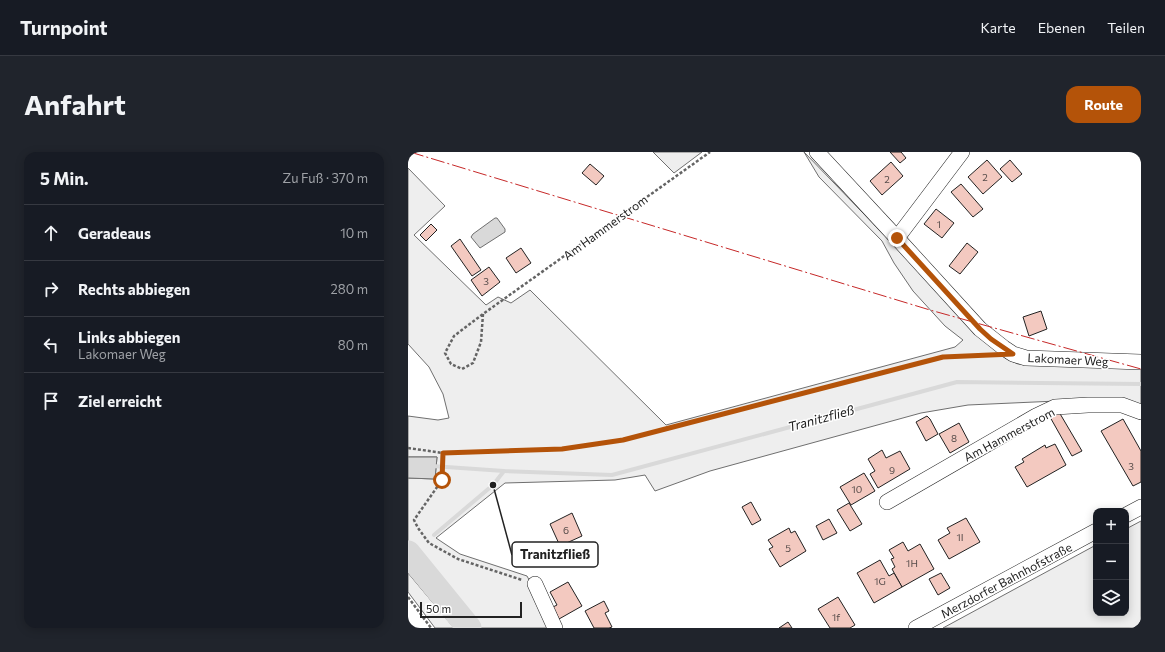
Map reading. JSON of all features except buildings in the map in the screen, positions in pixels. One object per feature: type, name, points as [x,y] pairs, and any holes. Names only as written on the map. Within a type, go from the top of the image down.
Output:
[{"type":"street","name":"Lakomaer Weg","points":[[816,152],[980,329],[991,339],[1013,354],[1026,358],[1141,362]]},
{"type":"street","points":[[897,238],[962,152]]},
{"type":"street","name":"Am Hammerstrom","points":[[887,502],[1055,407],[1122,405],[1141,412]]},
{"type":"street","points":[[1129,513],[1141,507]]},
{"type":"street","name":"Merzdorfer Bahnhofstraße","points":[[916,628],[1093,533]]},
{"type":"street","points":[[535,584],[555,628]]},
{"type":"path","name":"Am Hammerstrom","points":[[483,314],[481,342],[473,363],[462,369],[451,364],[445,353],[454,336],[483,314],[710,152]]},
{"type":"path","points":[[408,448],[443,453],[562,449],[623,440],[929,360],[943,357],[1013,354]]},
{"type":"path","points":[[443,453],[442,480],[414,520],[418,528],[429,543],[458,559],[535,584]]},
{"type":"path","points":[[408,597],[431,628]]},
{"type":"shaded area","points":[[653,152],[702,152],[674,173]]},
{"type":"shaded area","points":[[804,152],[987,343],[1005,358],[1018,364],[1141,368],[1141,406],[1057,401],[968,405],[921,413],[710,471],[655,491],[645,475],[615,480],[505,483],[436,538],[460,554],[527,576],[550,628],[476,628],[422,563],[408,543],[408,478],[435,479],[437,457],[408,457],[408,416],[438,420],[449,418],[443,394],[429,367],[408,344],[408,168],[445,206],[414,235],[486,305],[498,297],[511,303],[530,290],[666,425],[955,347],[963,340],[945,326],[913,291],[894,263],[882,241],[819,177]]},
{"type":"shaded area","points":[[497,218],[505,229],[505,232],[480,248],[471,237]]},
{"type":"shaded area","points":[[408,457],[437,457],[435,479],[408,478]]},
{"type":"shaded area","points":[[1141,521],[1141,628],[943,628],[1093,547],[1093,616],[1129,616],[1129,527]]},
{"type":"shaded area","points":[[408,573],[454,628],[435,628],[408,592]]},
{"type":"waterway","name":"Tranitzfließ","points":[[432,466],[504,471],[612,475],[957,382],[1141,384]]},
{"type":"waterway","name":"Tranitzfließ","points":[[434,535],[493,485],[504,471]]},
{"type":"waterway","points":[[408,553],[469,628]]},
{"type":"power","points":[[410,152],[930,310],[1141,369]]},
{"type":"place","name":"Tranitzfließ","points":[[493,485]]},
{"type":"route","points":[[442,480],[443,453],[562,449],[623,440],[943,357],[1013,354],[991,339],[980,329],[897,238]]}]
